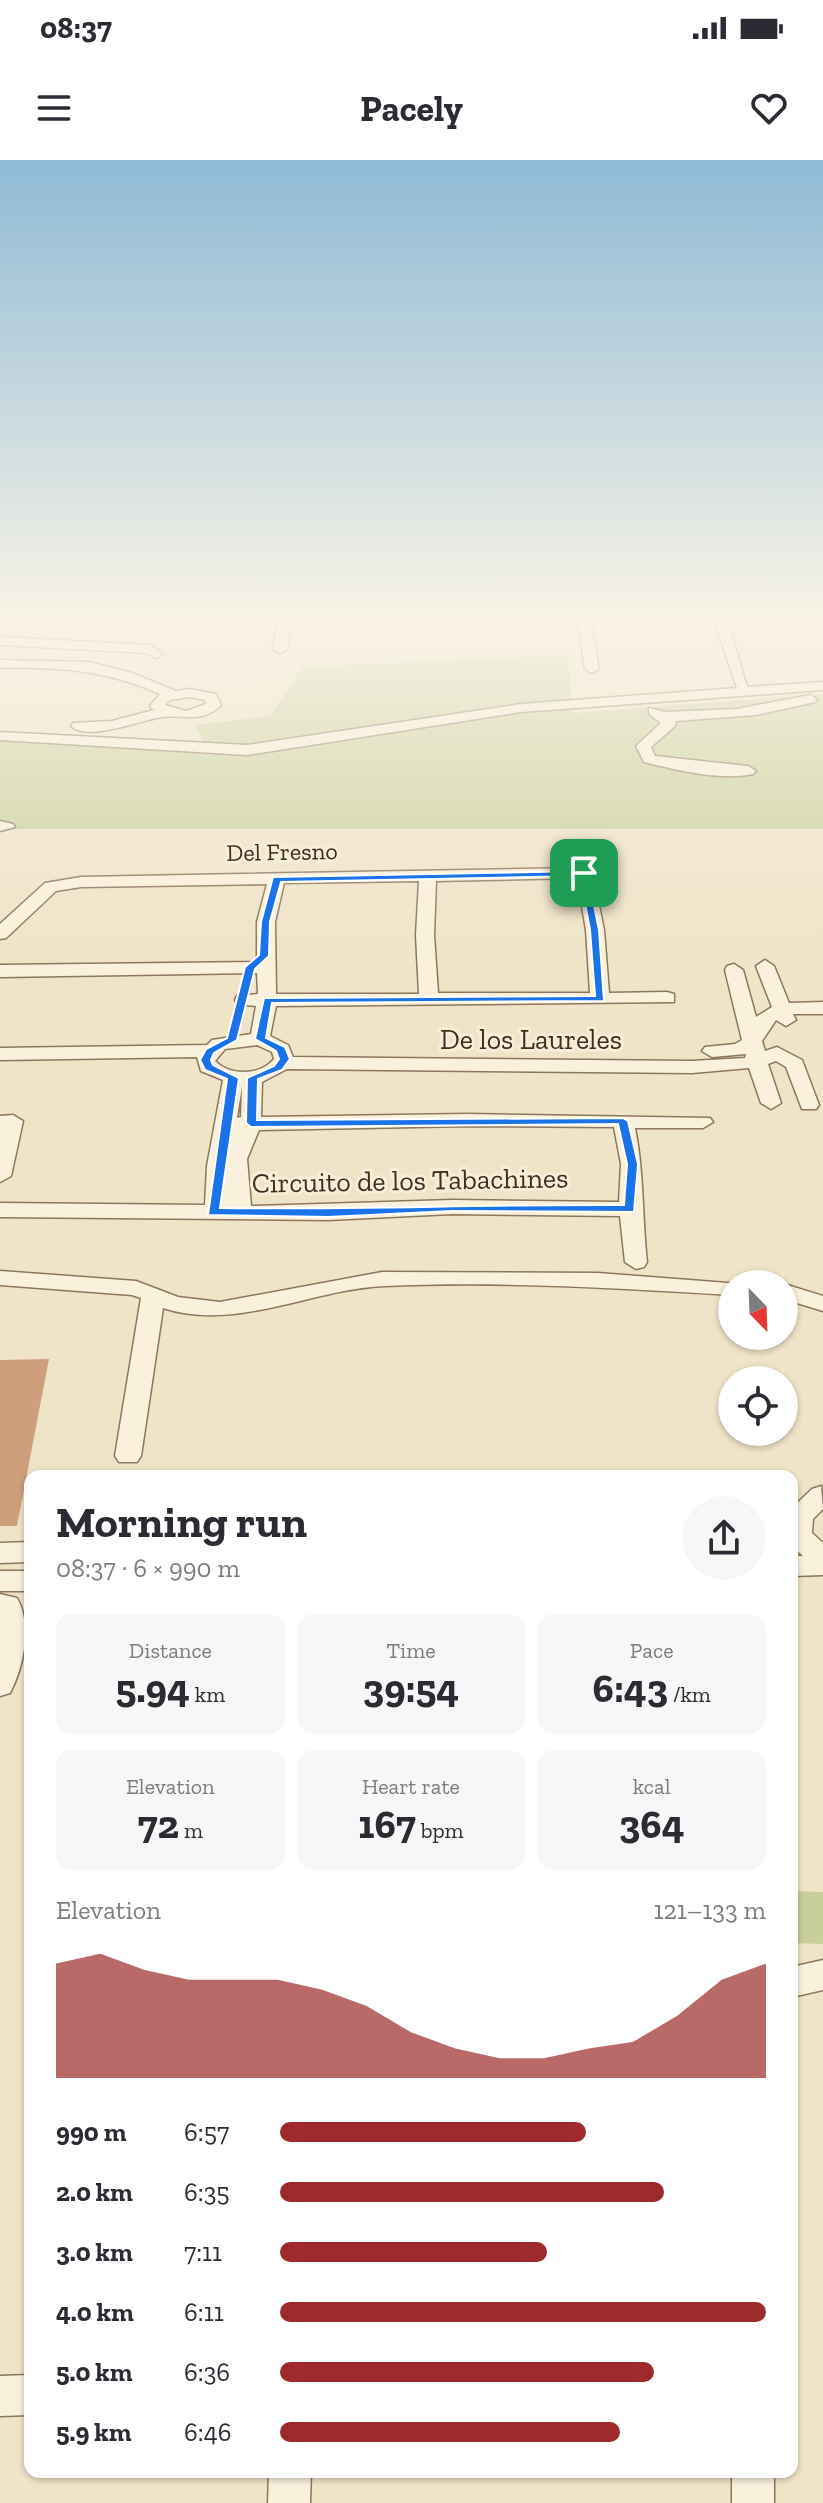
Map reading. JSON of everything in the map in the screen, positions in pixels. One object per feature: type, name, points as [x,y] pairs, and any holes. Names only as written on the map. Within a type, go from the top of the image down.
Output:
[{"type":"street","points":[[0,736],[247,750],[290,746],[394,726]]},
{"type":"street","points":[[113,742],[120,749],[172,755],[283,757],[391,736],[454,732],[485,726]]},
{"type":"street","points":[[666,726],[643,746],[649,759],[680,766],[748,771]]},
{"type":"street","points":[[579,845],[595,930],[600,999]]},
{"type":"street","name":"Del Fresno","points":[[0,934],[43,892],[63,884],[584,873]]},
{"type":"street","points":[[428,875],[425,935],[429,999]]},
{"type":"street","points":[[209,1059],[238,1020],[260,963],[277,879]]},
{"type":"street","points":[[0,971],[260,963]]},
{"type":"street","points":[[260,963],[267,1000],[260,1039]]},
{"type":"street","points":[[765,966],[784,1015],[783,1044],[777,1053],[795,1064],[809,1105]]},
{"type":"street","points":[[734,970],[756,1063],[771,1103]]},
{"type":"street","points":[[238,1020],[267,1000],[667,998]]},
{"type":"street","points":[[752,1042],[762,1020],[823,1008]]},
{"type":"street","points":[[784,1015],[823,1021]]},
{"type":"street","points":[[0,1054],[209,1059],[243,1078],[267,1074],[282,1056],[238,1020]]},
{"type":"street","name":"De los Laureles","points":[[282,1056],[728,1051],[752,1042]]},
{"type":"street","name":"De los Laureles","points":[[282,1056],[508,1069],[756,1063],[777,1053]]},
{"type":"street","points":[[0,1067],[209,1059]]},
{"type":"street","points":[[240,1212],[236,1159],[251,1123],[243,1078]]},
{"type":"street","points":[[212,1212],[217,1203],[224,1124],[243,1078]]},
{"type":"street","points":[[0,1122],[13,1121],[0,1176]]},
{"type":"street","points":[[623,1121],[632,1164],[630,1209],[636,1262]]},
{"type":"street","points":[[224,1124],[703,1122]]},
{"type":"street","name":"Circuito de los Tabachines","points":[[0,1210],[328,1213],[452,1207],[630,1209]]},
{"type":"street","points":[[0,1278],[136,1288],[174,1304],[220,1309],[382,1279],[598,1280],[718,1287]]},
{"type":"street","points":[[128,1456],[153,1295]]},
{"type":"street","points":[[798,1296],[823,1304]]},
{"type":"street","points":[[798,1494],[822,1495]]},
{"type":"street","points":[[822,1495],[800,1516],[798,1536],[823,1558]]},
{"type":"street","points":[[0,1553],[24,1552]]},
{"type":"street","points":[[798,1566],[823,1565]]},
{"type":"street","points":[[0,1581],[24,1581]]},
{"type":"street","points":[[0,1604],[7,1605],[11,1643],[0,1685]]},
{"type":"street","points":[[798,1981],[823,1975]]},
{"type":"street","points":[[0,2396],[24,2395]]},
{"type":"street","points":[[289,2503],[290,2478]]},
{"type":"street","points":[[753,2478],[753,2503]]},
{"type":"green space","points":[[197,726],[823,726],[823,829],[0,829],[0,733],[207,749]]},
{"type":"green space","points":[[798,1891],[823,1892],[823,1944],[798,1943]]},
{"type":"building","points":[[49,1359],[28,1470],[24,1470],[24,1489],[17,1526],[0,1526],[0,1360]]},
{"type":"route","points":[[584,873],[595,930],[600,999],[267,1000],[260,1039],[281,1049],[284,1059],[278,1068],[252,1078],[251,1123],[623,1121],[632,1164],[630,1209],[452,1207],[328,1213],[212,1212],[217,1203],[218,1166],[233,1078],[208,1067],[205,1060],[209,1051],[232,1040],[250,967],[264,956],[266,922],[277,879],[584,873]]}]
